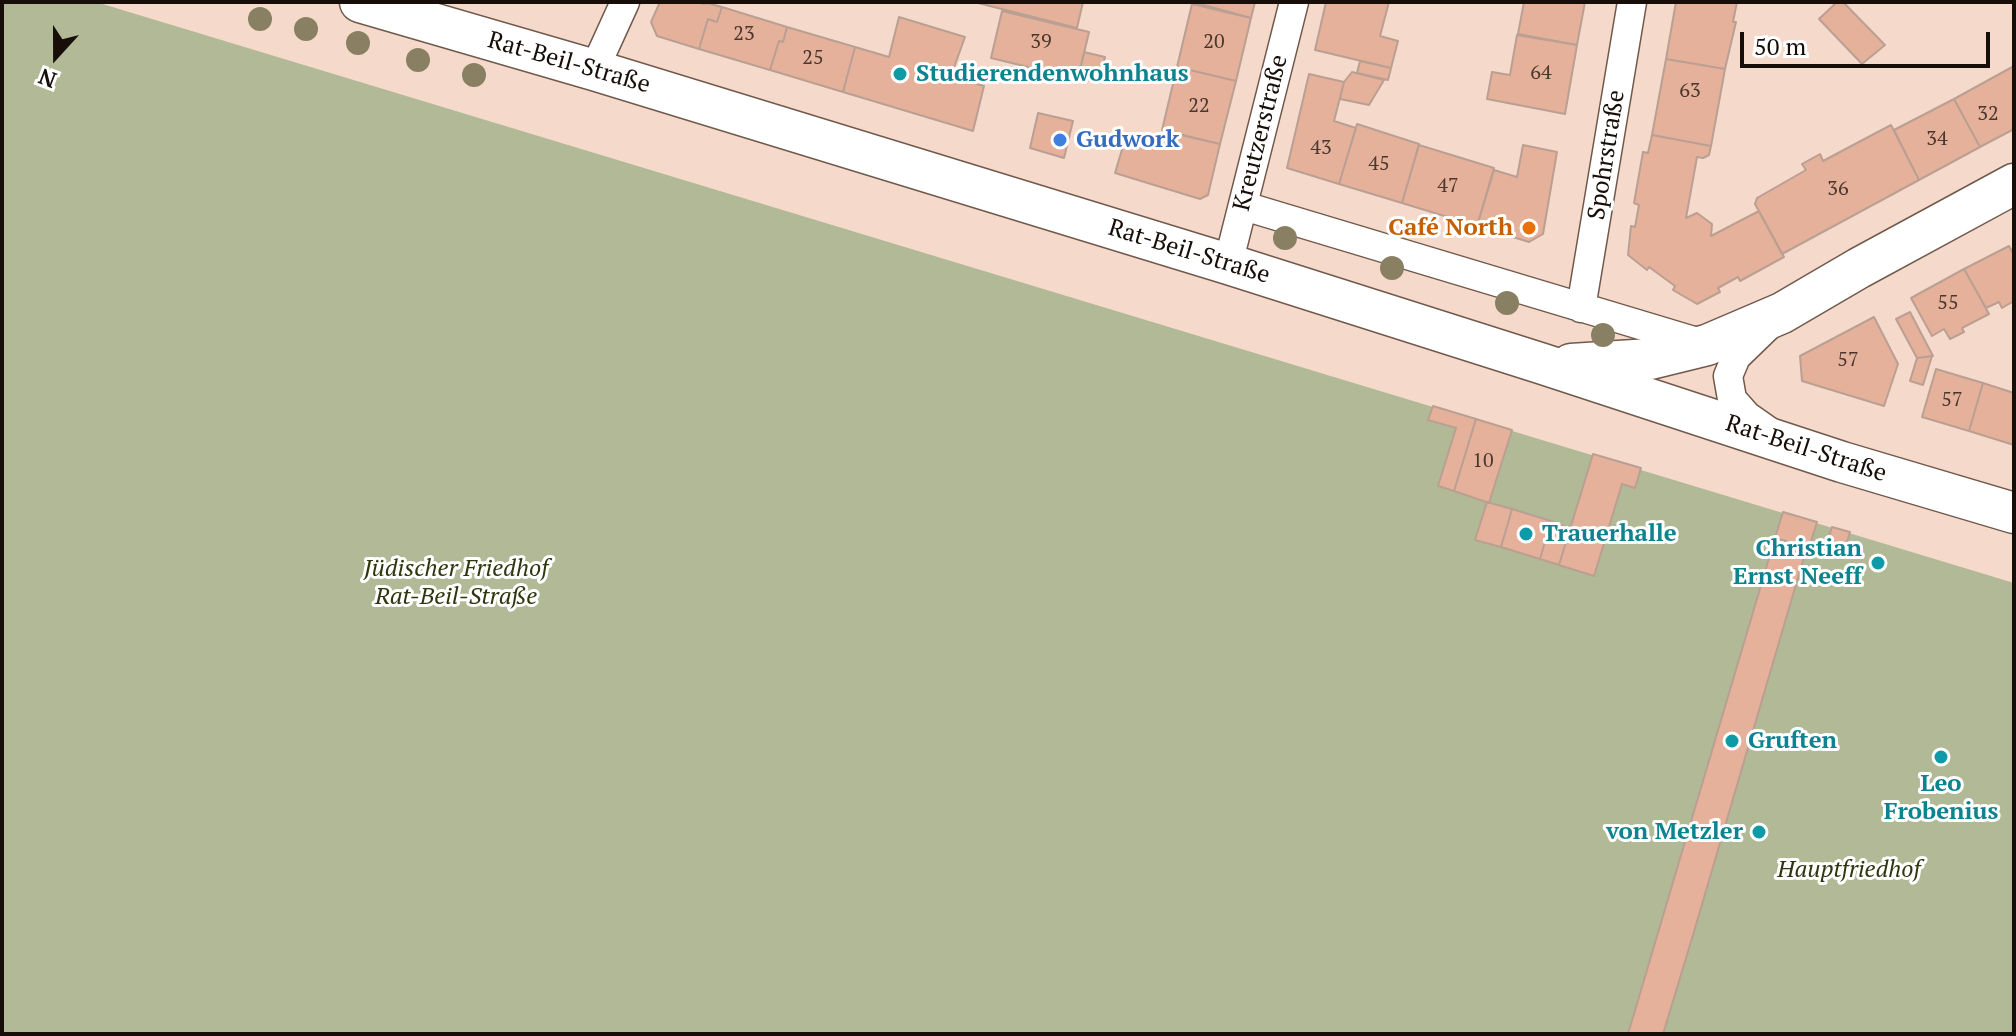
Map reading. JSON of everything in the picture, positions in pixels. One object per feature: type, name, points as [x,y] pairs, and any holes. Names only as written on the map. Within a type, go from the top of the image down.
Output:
[{"type":"main road","name":"Rat-Beil-Straße","points":[[360,2],[594,70],[1228,264],[1786,444],[2014,513]]},
{"type":"main road","points":[[1543,364],[1598,364],[1650,359],[1707,345],[1782,313],[2014,184]]},
{"type":"street","points":[[594,70],[625,2]]},
{"type":"street","name":"Kreutzerstraße","points":[[1228,264],[1294,2]]},
{"type":"street","name":"Spohrstraße","points":[[1581,308],[1632,2]]},
{"type":"street","points":[[1244,206],[1707,345]]},
{"type":"street","points":[[1782,313],[1736,357],[1728,376],[1732,399],[1747,416],[1786,444]]},
{"type":"green space","name":"Jüdischer Friedhof Rat-Beil-Straße","points":[[2,2],[96,2],[2014,583],[2014,1034],[2,1034]]},
{"type":"building","points":[[660,2],[704,2],[722,7],[717,22],[708,19],[699,49],[657,36],[651,22]]},
{"type":"building","points":[[974,2],[1083,2],[1077,28]]},
{"type":"building","points":[[1193,2],[1255,2],[1251,18]]},
{"type":"building","points":[[1326,2],[1389,2],[1380,36],[1398,41],[1391,68],[1315,50]]},
{"type":"building","points":[[1524,2],[1585,2],[1577,45],[1518,34]]},
{"type":"building","points":[[1676,2],[1737,2],[1733,22],[1736,22],[1725,69],[1666,59]]},
{"type":"building","points":[[1837,2],[1843,2],[1885,45],[1862,64],[1819,19]]},
{"type":"building","points":[[1192,4],[1251,18],[1236,81],[1177,67]]},
{"type":"building","points":[[722,7],[787,27],[770,70],[699,49],[708,19],[717,22]]},
{"type":"building","points":[[1002,11],[1089,32],[1078,79],[991,58]]},
{"type":"building","name":"Studierendenwohnhaus","points":[[899,17],[965,37],[951,76],[984,86],[973,131],[843,92],[855,47],[889,57]]},
{"type":"building","points":[[787,27],[855,47],[843,92],[770,70]]},
{"type":"building","points":[[1517,35],[1577,45],[1565,114],[1487,99],[1492,72],[1510,75]]},
{"type":"building","points":[[1084,52],[1105,57],[1099,83],[1078,78]]},
{"type":"building","points":[[1666,59],[1725,69],[1711,146],[1652,135]]},
{"type":"building","points":[[1360,61],[1391,68],[1388,80],[1357,73]]},
{"type":"building","points":[[2014,66],[2014,129],[1980,147],[1954,99]]},
{"type":"building","points":[[1177,67],[1236,81],[1220,144],[1162,130]]},
{"type":"building","points":[[1352,72],[1384,80],[1369,105],[1340,99],[1344,82]]},
{"type":"building","points":[[1309,74],[1344,82],[1334,121],[1356,128],[1339,184],[1287,168]]},
{"type":"building","points":[[1954,99],[1980,147],[1919,180],[1894,130]]},
{"type":"building","points":[[1038,113],[1073,121],[1064,158],[1030,148]]},
{"type":"building","points":[[1357,124],[1419,144],[1402,203],[1339,184]]},
{"type":"building","points":[[1891,125],[1919,180],[1782,254],[1755,204],[1757,198],[1806,170],[1802,164],[1820,154],[1823,161]]},
{"type":"building","points":[[1168,132],[1220,144],[1208,195],[1200,199],[1115,173],[1126,136],[1164,147]]},
{"type":"building","points":[[1652,135],[1711,146],[1709,155],[1697,157],[1686,218],[1697,213],[1712,224],[1711,236],[1759,211],[1784,257],[1740,281],[1738,277],[1718,288],[1720,292],[1697,304],[1673,290],[1675,286],[1628,255],[1631,226],[1635,227],[1639,205],[1634,203],[1643,152],[1648,153]]},
{"type":"building","points":[[1419,145],[1494,168],[1477,226],[1402,203]]},
{"type":"building","points":[[1523,145],[1557,152],[1543,234],[1529,242],[1477,226],[1494,170],[1517,177]]},
{"type":"building","points":[[2009,246],[2014,255],[2014,301],[2002,308],[1999,302],[1986,308],[1964,269]]},
{"type":"building","points":[[1964,269],[1989,314],[1962,328],[1964,332],[1950,339],[1944,329],[1932,336],[1911,298]]},
{"type":"building","points":[[1910,312],[1933,356],[1917,358],[1896,319]]},
{"type":"building","points":[[1874,317],[1898,364],[1884,406],[1802,381],[1800,356]]},
{"type":"building","points":[[1932,356],[1923,385],[1910,381],[1917,358]]},
{"type":"building","points":[[1936,369],[1983,383],[1969,431],[1922,417]]},
{"type":"building","points":[[1983,383],[2014,393],[2014,445],[1969,431]]},
{"type":"building","points":[[1433,406],[1476,419],[1454,491],[1438,486],[1456,428],[1428,420]]},
{"type":"building","points":[[1476,419],[1512,430],[1489,503],[1454,491]]},
{"type":"building","points":[[1593,454],[1641,468],[1635,488],[1622,484],[1594,576],[1559,565]]},
{"type":"building","points":[[1487,502],[1512,509],[1501,547],[1475,540]]},
{"type":"building","name":"Trauerhalle","points":[[1512,509],[1551,521],[1540,559],[1501,547]]},
{"type":"building","points":[[1783,512],[1817,522],[1809,548],[1775,538]]},
{"type":"building","points":[[1551,521],[1570,529],[1559,565],[1540,559]]},
{"type":"building","points":[[1832,527],[1850,532],[1842,558],[1824,552]]},
{"type":"building","name":"Gruften","points":[[1775,538],[1807,547],[1693,935],[1663,1034],[1628,1034]]},
{"type":"place","name":"Studierendenwohnhaus","points":[[900,74]]},
{"type":"place","name":"Gudwork","points":[[1060,140]]},
{"type":"place","name":"Café North","points":[[1529,228]]},
{"type":"place","name":"Trauerhalle","points":[[1526,534]]},
{"type":"place","name":"Christian Ernst Neeff","points":[[1878,563]]},
{"type":"place","name":"Gruften","points":[[1732,741]]},
{"type":"place","name":"Leo Frobenius","points":[[1941,757]]},
{"type":"place","name":"von Metzler","points":[[1759,832]]},
{"type":"park label","name":"Hauptfriedhof","points":[[1849,870]]}]
